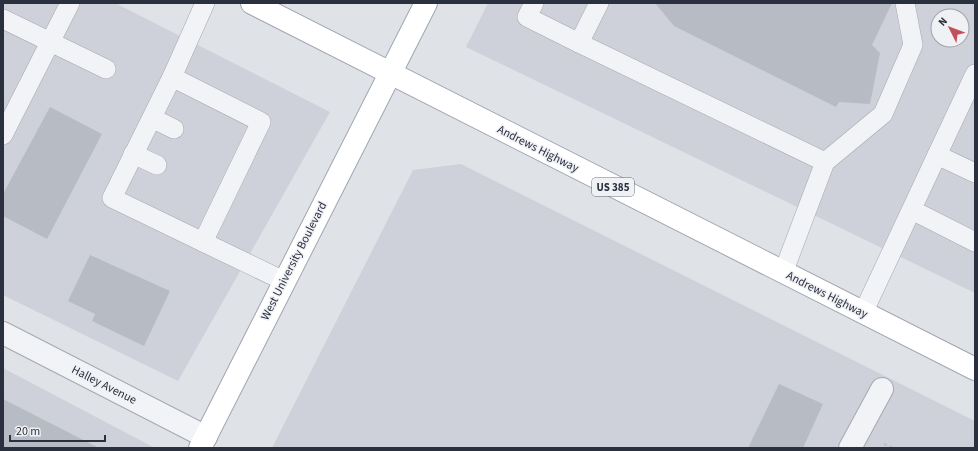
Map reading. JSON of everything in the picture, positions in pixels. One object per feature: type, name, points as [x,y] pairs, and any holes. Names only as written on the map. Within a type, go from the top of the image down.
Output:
[{"type":"main road","name":"Andrews Highway","points":[[252,3],[389,74],[975,369]]},
{"type":"main road","name":"West University Boulevard","points":[[203,442],[426,3]]},
{"type":"street","name":"Halley Avenue","points":[[3,332],[203,442]]},
{"type":"street","points":[[850,448],[882,389]]},
{"type":"lane","points":[[3,135],[70,3]]},
{"type":"lane","points":[[204,3],[172,77],[112,198],[284,281]]},
{"type":"lane","points":[[534,3],[527,17],[825,162]]},
{"type":"lane","points":[[579,43],[599,3]]},
{"type":"lane","points":[[783,273],[825,162],[883,114],[913,45],[905,3]]},
{"type":"lane","points":[[3,19],[106,69]]},
{"type":"lane","points":[[863,313],[975,74]]},
{"type":"lane","points":[[172,77],[261,122],[237,159],[220,195],[203,242]]},
{"type":"lane","points":[[152,118],[174,129]]},
{"type":"lane","points":[[134,154],[157,165]]},
{"type":"lane","points":[[937,155],[975,173]]},
{"type":"lane","points":[[912,210],[975,242]]},
{"type":"shaded area","points":[[3,3],[115,3],[330,112],[178,381],[3,295]]},
{"type":"shaded area","points":[[488,3],[975,3],[975,293],[466,47]]},
{"type":"shaded area","points":[[461,164],[975,421],[975,448],[272,448],[413,170]]},
{"type":"shaded area","points":[[3,368],[155,448],[3,448]]},
{"type":"building","points":[[655,3],[892,3],[872,45],[880,53],[870,104],[839,102],[836,107],[674,26]]},
{"type":"building","points":[[50,107],[102,134],[47,239],[3,216],[3,194]]},
{"type":"building","points":[[90,255],[170,291],[144,346],[92,321],[95,314],[68,301]]},
{"type":"building","points":[[779,384],[823,404],[803,448],[748,448]]},
{"type":"building","points":[[3,399],[99,448],[3,448]]}]
